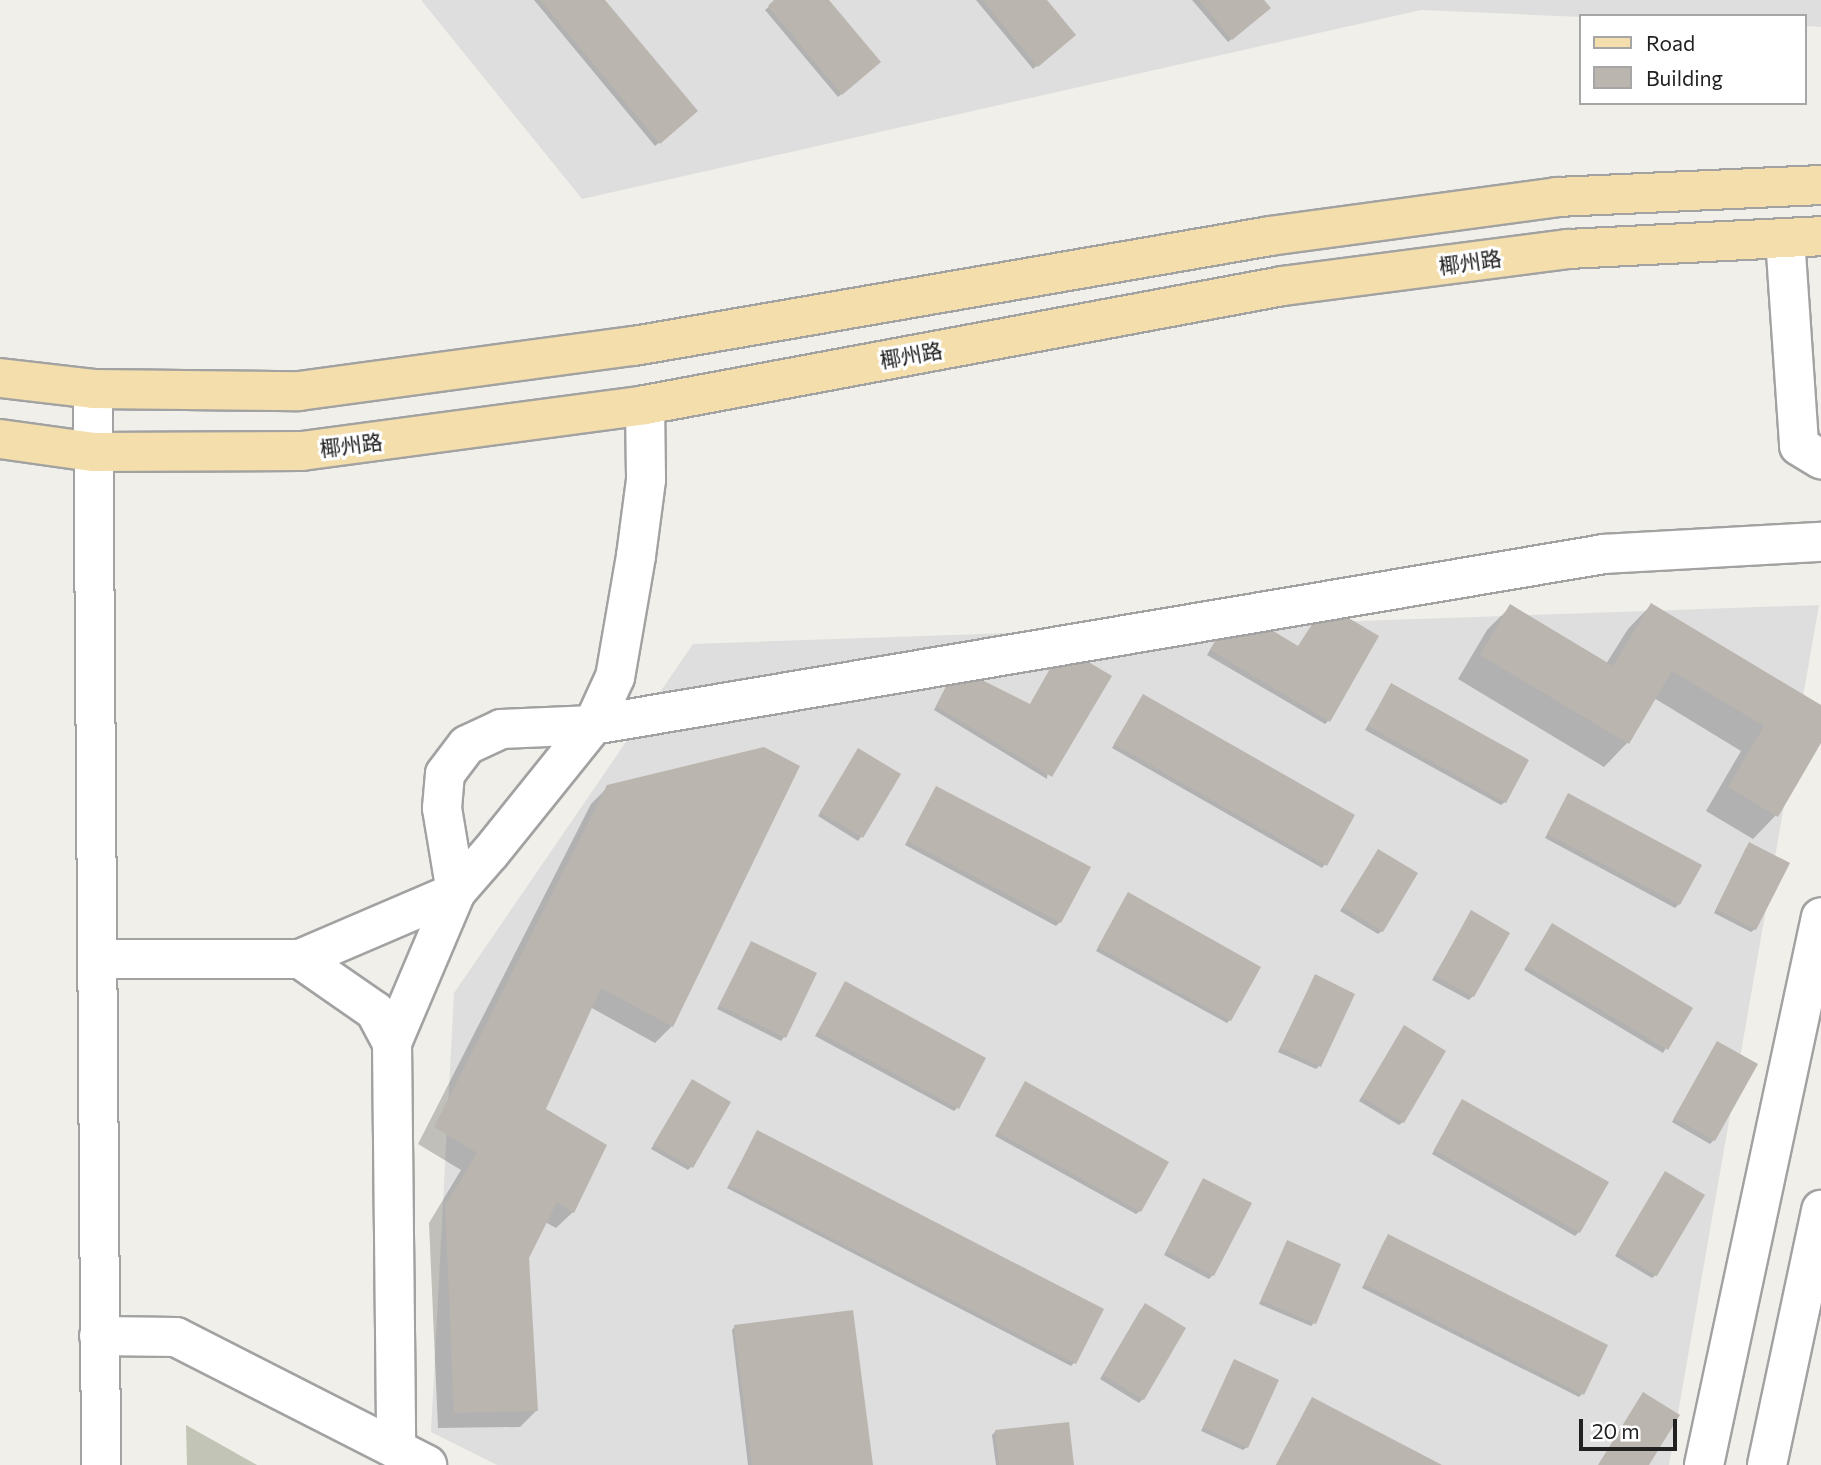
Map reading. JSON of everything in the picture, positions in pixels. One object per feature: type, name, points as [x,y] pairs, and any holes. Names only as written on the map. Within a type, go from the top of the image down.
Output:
[{"type":"main road","points":[[0,378],[93,390],[299,391],[440,375],[635,346],[1325,228],[1557,197],[1821,185]]},
{"type":"main road","name":"椰州路","points":[[0,439],[94,452],[302,451],[645,405],[1283,286],[1568,249],[1803,237]]},
{"type":"street","points":[[1803,237],[1810,452]]},
{"type":"street","points":[[93,390],[101,1465]]},
{"type":"street","points":[[392,1043],[456,892],[593,725],[615,677],[646,480],[645,405]]},
{"type":"street","points":[[456,892],[442,808],[445,774],[467,745],[501,729],[593,725],[1604,554],[1821,542]]},
{"type":"street","points":[[97,959],[300,959],[456,892]]},
{"type":"street","points":[[1704,1465],[1821,917]]},
{"type":"street","points":[[99,1336],[176,1337],[411,1457],[392,1043],[375,1011],[300,959]]},
{"type":"street","points":[[1767,1465],[1821,1210]]},
{"type":"shaded area","points":[[421,0],[1821,0],[1821,27],[1807,26],[1807,14],[1580,14],[1580,17],[1421,10],[582,199]]},
{"type":"shaded area","points":[[1819,605],[1669,1465],[497,1465],[431,1432],[454,993],[693,644]]},
{"type":"shaded area","points":[[186,1425],[257,1465],[187,1465]]},
{"type":"building","points":[[540,0],[605,0],[698,111],[660,144]]},
{"type":"building","points":[[774,0],[829,0],[881,62],[842,95],[768,6]]},
{"type":"building","points":[[982,0],[1047,0],[1076,35],[1038,67]]},
{"type":"building","points":[[1199,0],[1264,0],[1271,8],[1232,40]]},
{"type":"building","points":[[1651,603],[1821,705],[1821,743],[1778,817],[1728,787],[1764,726],[1672,671],[1629,744],[1480,655],[1510,604],[1613,666]]},
{"type":"building","points":[[1325,604],[1379,636],[1330,722],[1210,650],[1235,608],[1298,646]]},
{"type":"building","points":[[1063,647],[1112,676],[1052,777],[936,706],[956,667],[1030,704]]},
{"type":"building","points":[[1391,683],[1529,760],[1506,803],[1368,726]]},
{"type":"building","points":[[1143,694],[1355,815],[1327,866],[1114,744]]},
{"type":"building","points":[[764,747],[800,766],[673,1027],[601,988],[546,1109],[607,1145],[574,1213],[557,1202],[529,1258],[538,1411],[454,1413],[445,1205],[477,1153],[434,1127],[607,785]]},
{"type":"building","points":[[858,748],[901,774],[863,838],[820,812]]},
{"type":"building","points":[[936,786],[1091,867],[1061,923],[907,841]]},
{"type":"building","points":[[1568,793],[1702,865],[1680,905],[1547,834]]},
{"type":"building","points":[[1749,842],[1790,863],[1756,930],[1716,909]]},
{"type":"building","points":[[1378,849],[1418,873],[1383,932],[1343,907]]},
{"type":"building","points":[[1128,892],[1261,967],[1231,1021],[1098,947]]},
{"type":"building","points":[[1471,910],[1510,933],[1474,997],[1435,976]]},
{"type":"building","points":[[1552,923],[1693,1008],[1668,1050],[1527,966]]},
{"type":"building","points":[[751,941],[817,973],[786,1038],[719,1005]]},
{"type":"building","points":[[1315,974],[1355,994],[1321,1067],[1281,1048]]},
{"type":"building","points":[[845,981],[986,1058],[959,1109],[818,1032]]},
{"type":"building","points":[[1404,1025],[1446,1051],[1404,1123],[1362,1097]]},
{"type":"building","points":[[1717,1041],[1758,1064],[1715,1141],[1674,1118]]},
{"type":"building","points":[[692,1079],[731,1102],[693,1168],[653,1145]]},
{"type":"building","points":[[1025,1081],[1169,1162],[1141,1212],[997,1132]]},
{"type":"building","points":[[1462,1099],[1609,1182],[1580,1233],[1434,1150]]},
{"type":"building","points":[[757,1130],[1104,1309],[1076,1364],[729,1185]]},
{"type":"building","points":[[1665,1171],[1705,1195],[1657,1276],[1617,1252]]},
{"type":"building","points":[[1203,1178],[1252,1203],[1214,1276],[1166,1251]]},
{"type":"building","points":[[1388,1234],[1608,1345],[1584,1395],[1364,1284]]},
{"type":"building","points":[[1287,1240],[1341,1264],[1316,1324],[1261,1300]]},
{"type":"building","points":[[1145,1303],[1186,1328],[1144,1400],[1103,1375]]},
{"type":"building","points":[[853,1310],[873,1465],[752,1465],[734,1325]]},
{"type":"building","points":[[1234,1359],[1279,1380],[1248,1448],[1203,1427]]},
{"type":"building","points":[[1643,1392],[1680,1415],[1649,1465],[1598,1465]]},
{"type":"building","points":[[1312,1397],[1442,1465],[1276,1465]]},
{"type":"building","points":[[1069,1422],[1074,1465],[999,1465],[995,1430]]}]
